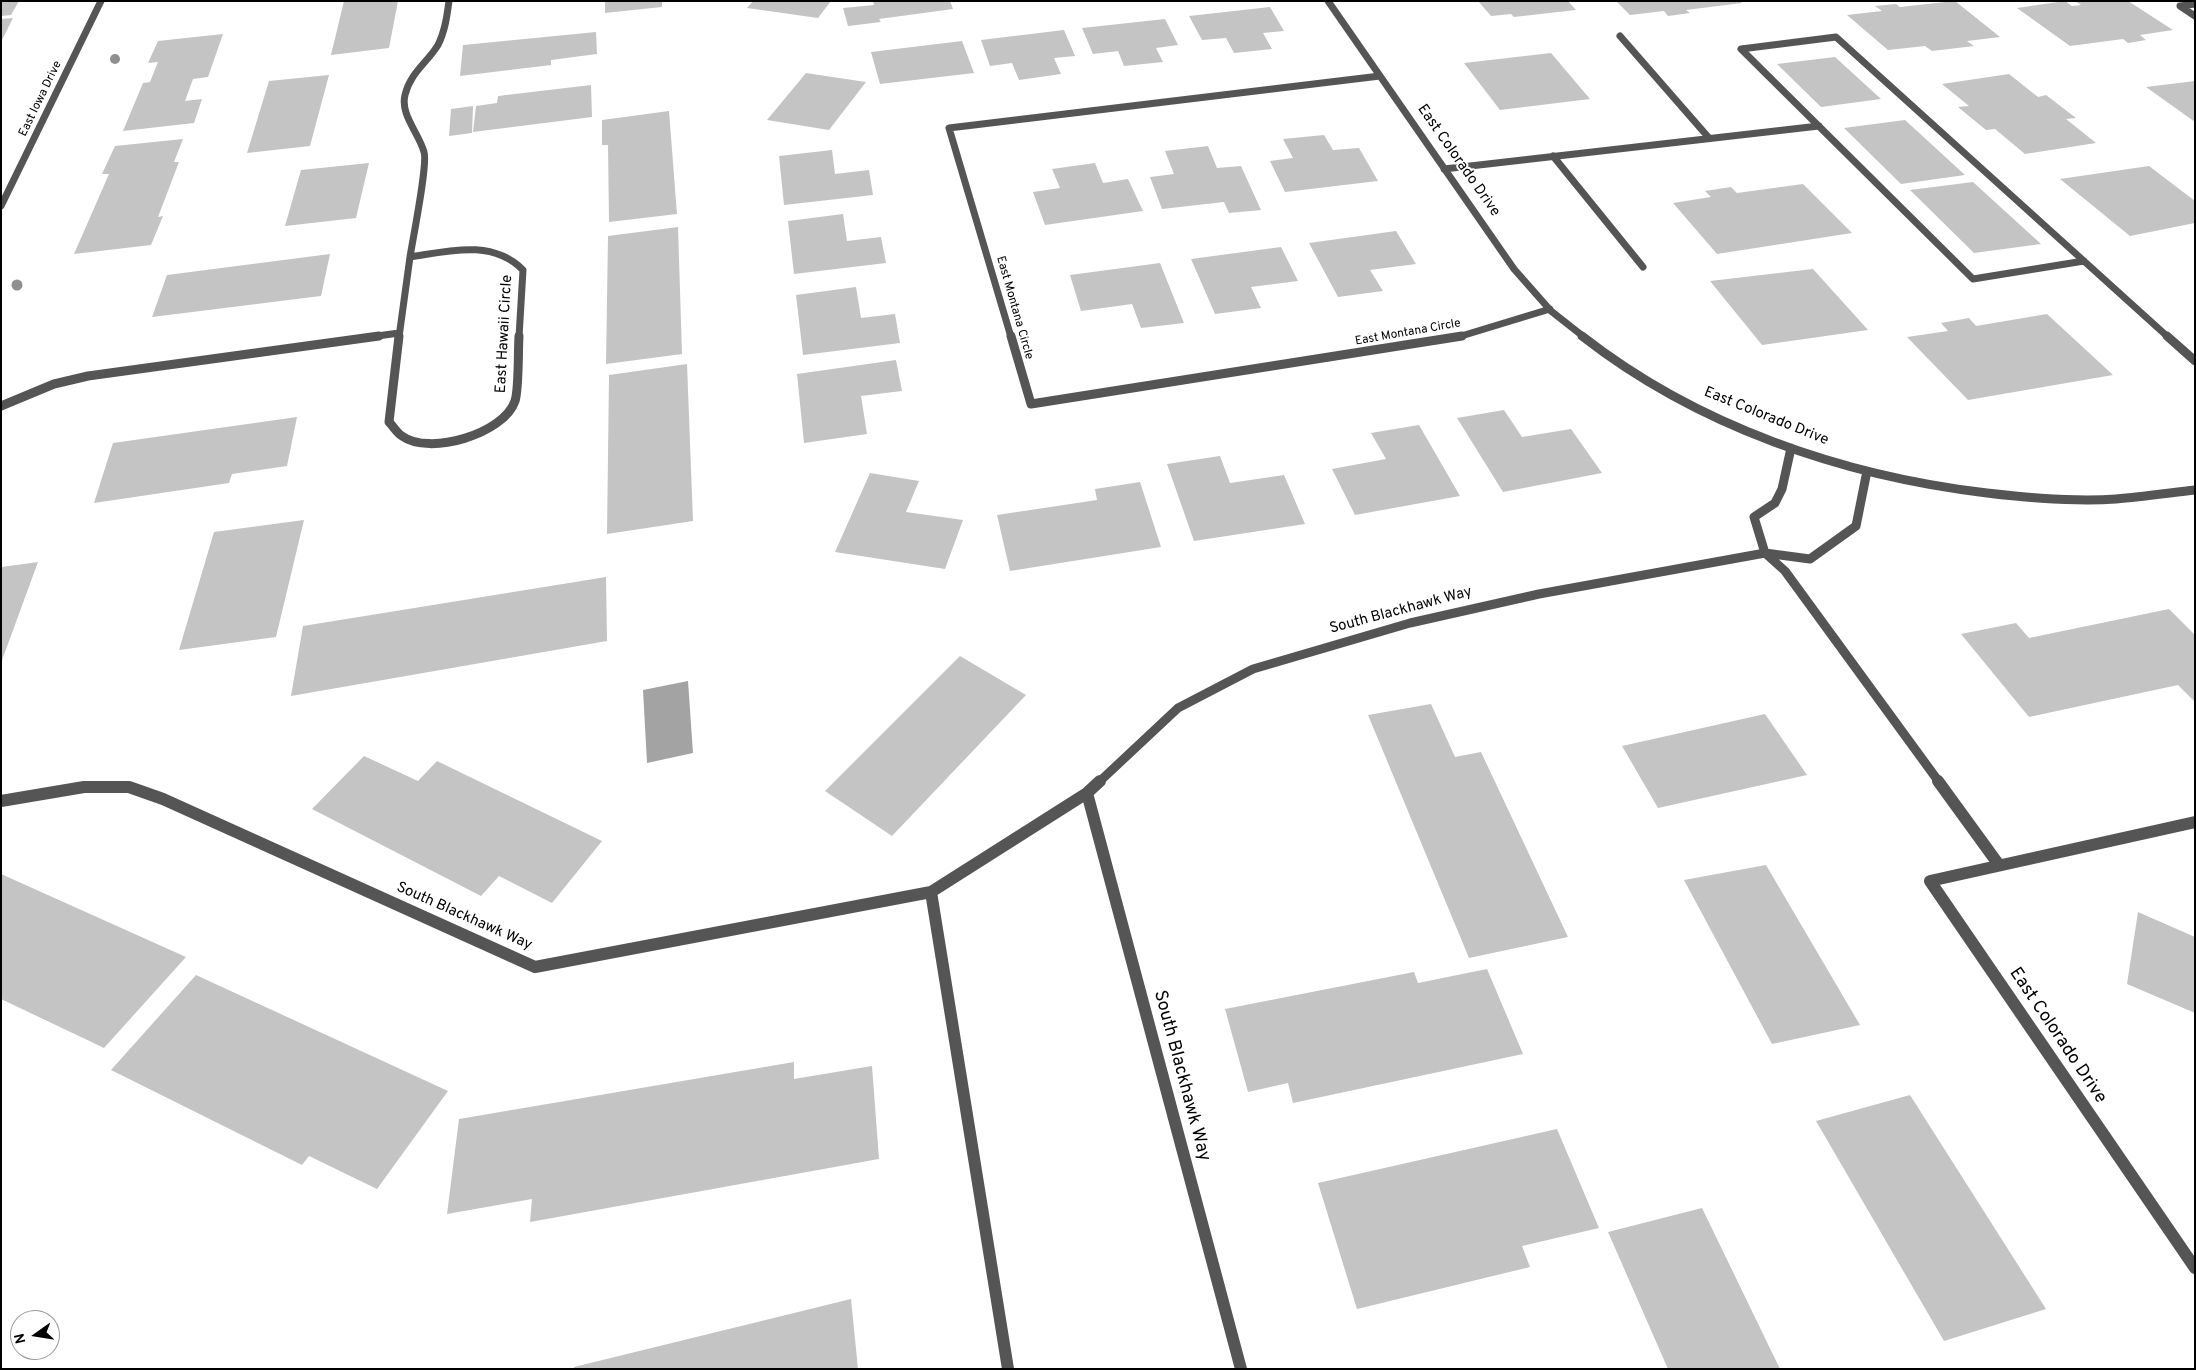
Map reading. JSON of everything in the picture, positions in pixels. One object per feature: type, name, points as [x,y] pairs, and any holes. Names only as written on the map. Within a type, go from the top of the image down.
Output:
[{"type":"street","name":"East Iowa Drive","points":[[1,206],[101,1]]},
{"type":"street","name":"East Hawaii Circle","points":[[410,258],[474,250],[498,252],[516,260],[523,270],[515,401],[500,421],[479,434],[451,442],[428,444],[402,437],[389,422],[399,333],[425,154],[418,134],[406,114],[404,97],[411,77],[437,46],[445,28],[449,1]]},
{"type":"street","name":"East Colorado Drive","points":[[1328,1],[1514,269],[1550,310],[1590,343],[1648,382],[1715,417],[1791,448],[1867,471],[1959,490],[2016,497],[2097,500],[2174,494],[2195,490]]},
{"type":"street","points":[[2195,4],[2180,6],[2195,16]]},
{"type":"street","points":[[1620,36],[1709,138]]},
{"type":"street","points":[[2084,261],[1973,278],[1741,49],[1836,38],[2084,261],[2195,361]]},
{"type":"street","name":"East Montana Circle","points":[[1380,76],[949,128],[1031,404],[1451,339],[1550,310]]},
{"type":"street","points":[[1444,168],[1819,126]]},
{"type":"street","points":[[1553,156],[1643,267]]},
{"type":"street","points":[[1,406],[54,384],[88,376],[399,333]]},
{"type":"street","points":[[1791,448],[1782,489],[1775,503],[1754,517],[1765,553],[1785,571],[1999,865]]},
{"type":"street","name":"South Blackhawk Way","points":[[1,801],[84,787],[129,787],[163,799],[535,967],[931,892],[1087,793],[1178,708],[1252,669],[1410,623],[1502,602],[1765,553],[1810,559],[1856,526],[1867,471]]},
{"type":"street","name":"South Blackhawk Way","points":[[1087,793],[1242,1369]]},
{"type":"street","name":"East Colorado Drive","points":[[2195,822],[1930,881],[2195,1268]]},
{"type":"street","points":[[931,892],[1008,1369]]},
{"type":"shaded area","points":[[688,681],[693,753],[647,763],[643,690]]},
{"type":"building","points":[[1,1],[19,1],[11,15],[1,16]]},
{"type":"building","points":[[344,1],[398,1],[389,48],[331,55]]},
{"type":"building","points":[[605,1],[662,1],[662,7],[605,13]]},
{"type":"building","points":[[753,1],[831,1],[818,18],[747,8]]},
{"type":"building","points":[[873,1],[950,1],[953,9],[879,19],[881,22],[848,26],[843,8],[874,5]]},
{"type":"building","points":[[1478,1],[1568,1],[1576,10],[1514,17],[1511,14],[1491,16]]},
{"type":"building","points":[[1616,1],[1740,1],[1742,3],[1686,10],[1690,13],[1668,16],[1664,11],[1630,15]]},
{"type":"building","points":[[1955,1],[2000,37],[1967,41],[1974,46],[1932,51],[1925,46],[1888,50],[1847,15],[1882,11],[1875,6],[1896,4],[1900,7]]},
{"type":"building","points":[[2065,1],[2072,6],[2081,5],[2075,1],[2128,1],[2173,30],[2140,35],[2146,40],[2128,43],[2123,39],[2070,46],[2017,8]]},
{"type":"building","points":[[1270,7],[1284,31],[1263,33],[1272,49],[1234,53],[1226,38],[1202,40],[1189,16]]},
{"type":"building","points":[[13,18],[1,42],[1,19]]},
{"type":"building","points":[[1165,19],[1178,45],[1156,48],[1163,62],[1124,66],[1118,51],[1093,54],[1082,28]]},
{"type":"building","points":[[1064,30],[1075,56],[1054,58],[1061,74],[1019,80],[1012,63],[990,66],[981,40]]},
{"type":"building","points":[[596,32],[597,54],[551,60],[551,65],[460,76],[463,45]]},
{"type":"building","points":[[223,34],[208,77],[193,79],[185,101],[202,99],[194,123],[123,131],[143,83],[150,82],[158,62],[148,63],[158,41]]},
{"type":"building","points":[[962,41],[974,73],[880,84],[871,52]]},
{"type":"building","points":[[1551,53],[1590,99],[1500,110],[1464,63]]},
{"type":"building","points":[[1835,57],[1881,99],[1821,107],[1777,64]]},
{"type":"building","points":[[806,73],[866,82],[829,130],[767,120]]},
{"type":"building","points":[[2009,74],[2038,97],[2046,95],[2076,118],[2066,119],[2096,143],[2025,154],[1995,129],[1986,130],[1958,107],[1969,106],[1942,84]]},
{"type":"building","points":[[329,75],[310,146],[247,153],[269,81]]},
{"type":"building","points":[[2195,81],[2195,122],[2146,87]]},
{"type":"building","points":[[591,85],[592,117],[473,132],[476,106],[497,103],[498,96]]},
{"type":"building","points":[[473,106],[472,133],[449,136],[451,109]]},
{"type":"building","points":[[669,111],[677,214],[609,222],[608,145],[602,145],[602,120]]},
{"type":"building","points":[[1905,120],[1965,175],[1901,184],[1844,128]]},
{"type":"building","points":[[1324,135],[1333,150],[1359,148],[1378,181],[1285,192],[1270,161],[1293,158],[1283,139]]},
{"type":"building","points":[[183,139],[174,162],[179,162],[158,217],[163,216],[151,245],[74,254],[109,174],[102,174],[115,146]]},
{"type":"building","points":[[1208,146],[1217,168],[1241,166],[1261,210],[1229,213],[1224,202],[1162,209],[1150,177],[1174,174],[1165,151]]},
{"type":"building","points":[[832,150],[835,174],[869,170],[873,195],[784,205],[779,156]]},
{"type":"building","points":[[369,163],[356,218],[285,226],[301,170]]},
{"type":"building","points":[[1095,163],[1103,183],[1128,179],[1143,211],[1045,225],[1033,192],[1060,188],[1052,169]]},
{"type":"building","points":[[2149,166],[2195,201],[2195,223],[2130,236],[2060,179]]},
{"type":"building","points":[[1973,182],[2041,244],[1974,253],[1910,190]]},
{"type":"building","points":[[1803,184],[1852,233],[1717,254],[1673,203],[1711,197],[1705,191],[1731,187],[1737,193]]},
{"type":"building","points":[[843,214],[847,241],[881,237],[886,263],[794,274],[788,221]]},
{"type":"building","points":[[678,227],[682,354],[606,364],[608,236]]},
{"type":"building","points":[[1396,231],[1416,264],[1370,270],[1383,291],[1338,297],[1309,243]]},
{"type":"building","points":[[1281,247],[1298,281],[1251,287],[1261,308],[1215,314],[1191,259]]},
{"type":"building","points":[[330,254],[321,296],[152,317],[167,275]]},
{"type":"building","points":[[1160,263],[1184,323],[1141,328],[1132,304],[1081,311],[1070,275]]},
{"type":"building","points":[[1813,269],[1868,330],[1762,345],[1710,281]]},
{"type":"building","points":[[856,287],[861,318],[895,314],[900,343],[803,355],[796,295]]},
{"type":"building","points":[[2047,314],[2113,375],[1968,400],[1907,337],[1948,331],[1941,323],[1969,318],[1976,326]]},
{"type":"building","points":[[896,360],[902,391],[861,396],[867,434],[804,443],[797,374]]},
{"type":"building","points":[[687,364],[693,521],[607,534],[609,375]]},
{"type":"building","points":[[1504,410],[1522,437],[1571,429],[1602,473],[1503,492],[1457,418]]},
{"type":"building","points":[[297,417],[287,466],[232,474],[229,483],[94,503],[113,443]]},
{"type":"building","points":[[1419,425],[1460,496],[1355,515],[1332,469],[1386,459],[1371,433]]},
{"type":"building","points":[[1220,456],[1230,483],[1284,475],[1305,524],[1194,541],[1167,464]]},
{"type":"building","points":[[870,473],[919,481],[906,512],[963,520],[945,569],[835,552]]},
{"type":"building","points":[[1140,482],[1161,547],[1010,571],[997,515],[1097,500],[1095,489]]},
{"type":"building","points":[[304,520],[276,637],[179,650],[214,532]]},
{"type":"building","points":[[38,562],[1,663],[1,567]]},
{"type":"building","points":[[606,577],[607,641],[291,696],[303,626]]},
{"type":"building","points":[[2169,609],[2195,635],[2195,702],[2178,685],[2029,717],[1961,634],[2016,623],[2029,638]]},
{"type":"building","points":[[960,656],[1026,695],[892,836],[825,791]]},
{"type":"building","points":[[1431,704],[1455,757],[1481,752],[1568,937],[1469,958],[1368,715]]},
{"type":"building","points":[[1765,714],[1807,775],[1658,808],[1622,746]]},
{"type":"building","points":[[364,756],[418,781],[437,761],[602,841],[552,903],[499,876],[481,896],[312,809]]},
{"type":"building","points":[[1766,865],[1860,1025],[1772,1044],[1684,880]]},
{"type":"building","points":[[1,874],[186,957],[104,1048],[1,999]]},
{"type":"building","points":[[2138,912],[2195,937],[2195,1013],[2127,984]]},
{"type":"building","points":[[1487,969],[1523,1054],[1293,1103],[1288,1083],[1248,1092],[1225,1009],[1414,972],[1418,983]]},
{"type":"building","points":[[196,975],[448,1091],[377,1189],[309,1156],[302,1165],[111,1070]]},
{"type":"building","points":[[794,1062],[794,1079],[872,1066],[879,1159],[530,1222],[532,1199],[447,1214],[459,1119]]},
{"type":"building","points":[[1910,1095],[2046,1309],[1944,1341],[1816,1121]]},
{"type":"building","points":[[1557,1129],[1599,1228],[1522,1246],[1530,1267],[1357,1309],[1318,1183]]},
{"type":"building","points":[[1702,1208],[1780,1369],[1668,1369],[1608,1232]]},
{"type":"building","points":[[851,1299],[858,1369],[574,1369],[574,1367]]}]
